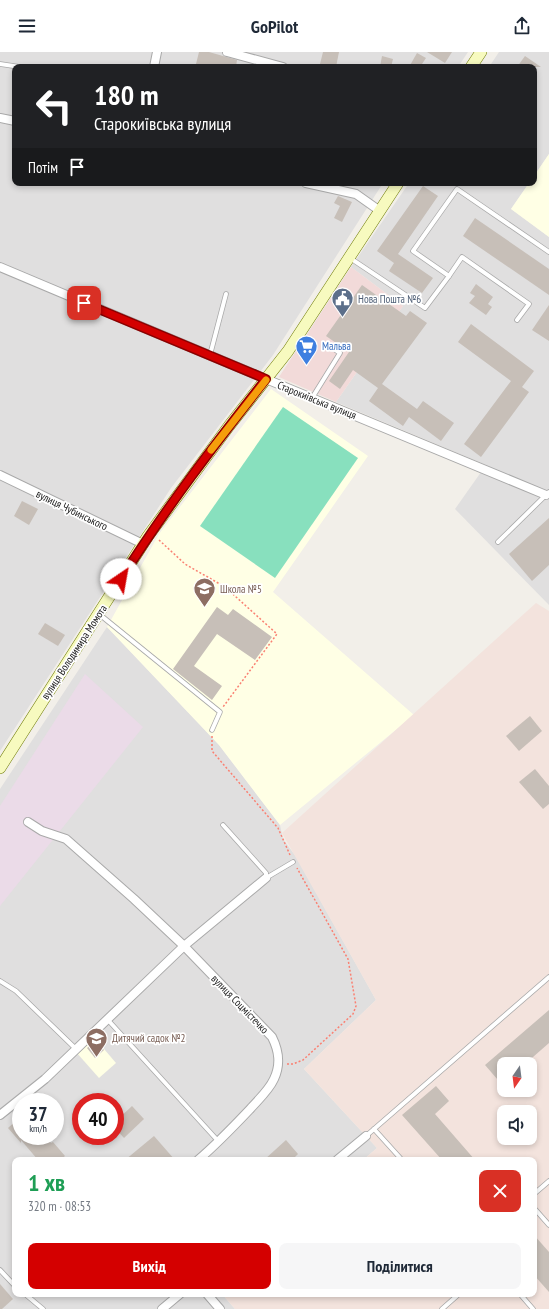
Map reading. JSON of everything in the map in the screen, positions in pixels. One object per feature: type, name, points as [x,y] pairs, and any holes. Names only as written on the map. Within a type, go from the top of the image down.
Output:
[{"type":"street","points":[[154,64],[156,52]]},
{"type":"street","points":[[227,52],[272,64]]},
{"type":"street","points":[[473,64],[481,52]]},
{"type":"street","points":[[0,118],[12,120]]},
{"type":"street","points":[[320,186],[356,194],[380,211]]},
{"type":"street","name":"вулиця Володимира Момота","points":[[0,768],[150,533],[225,432],[288,351],[396,186]]},
{"type":"street","name":"Старокиївська вулиця","points":[[0,267],[210,356],[547,493]]},
{"type":"street","name":"вулиця Чубинського","points":[[0,475],[143,544]]},
{"type":"street","name":"вулиця Соцмістечко","points":[[28,822],[42,831],[66,839],[184,946],[272,1037],[278,1049],[279,1063],[275,1078],[267,1090],[219,1142],[202,1157]]},
{"type":"street","points":[[0,1115],[45,1079],[184,946],[266,878]]},
{"type":"street","points":[[341,1157],[366,1136]]},
{"type":"street","points":[[162,1309],[176,1297]]},
{"type":"street","points":[[210,1297],[220,1309]]},
{"type":"lane","points":[[0,64],[12,66]]},
{"type":"lane","points":[[448,276],[413,251],[457,189],[549,252]]},
{"type":"lane","points":[[350,258],[425,308],[462,256],[529,304],[517,320]]},
{"type":"lane","points":[[210,356],[226,294]]},
{"type":"lane","points":[[312,398],[340,353],[328,345]]},
{"type":"lane","points":[[498,542],[547,493]]},
{"type":"lane","points":[[99,613],[220,712],[212,730]]},
{"type":"lane","points":[[223,825],[266,873],[266,878],[293,862]]},
{"type":"lane","points":[[366,1136],[549,977]]},
{"type":"lane","points":[[0,981],[16,991],[76,1049]]},
{"type":"lane","points":[[108,1020],[219,1142]]},
{"type":"lane","points":[[374,1129],[399,1157]]},
{"type":"lane","points":[[537,1191],[549,1181]]},
{"type":"lane","points":[[537,1211],[549,1225]]},
{"type":"lane","points":[[0,1270],[12,1283]]},
{"type":"lane","points":[[29,1297],[43,1309]]},
{"type":"lane","points":[[442,1309],[456,1297]]},
{"type":"lane","points":[[523,1297],[533,1309]]},
{"type":"path","points":[[150,533],[185,564],[225,587],[277,634],[220,712]]},
{"type":"path","points":[[212,730],[212,751],[278,828],[293,862],[348,959],[356,1006],[353,1014],[303,1060],[293,1064],[279,1063]]},
{"type":"shaded area","points":[[0,52],[468,52],[460,64],[12,64],[12,186],[381,186],[273,355],[171,488],[0,751]]},
{"type":"shaded area","points":[[499,52],[549,52],[549,154],[537,172],[537,64],[491,64]]},
{"type":"shaded area","points":[[549,154],[549,237],[511,209],[527,186],[537,186],[537,172]]},
{"type":"shaded area","points":[[407,186],[527,186],[511,209],[549,237],[549,605],[455,509],[486,465],[336,402],[403,306],[351,267]]},
{"type":"shaded area","points":[[351,267],[403,306],[336,402],[279,377]]},
{"type":"shaded area","name":"Школа №5","points":[[271,389],[368,456],[273,592],[414,715],[280,825],[219,745],[107,627],[159,534]]},
{"type":"shaded area","points":[[536,603],[549,611],[549,1309],[235,1309],[225,1297],[537,1297],[537,1157],[366,1157],[377,1148],[304,1069],[376,1000],[282,833]]},
{"type":"shaded area","points":[[107,627],[219,745],[280,825],[283,839],[297,858],[376,1000],[304,1069],[377,1148],[366,1157],[12,1157],[12,1297],[225,1297],[235,1309],[0,1309],[0,789]]},
{"type":"shaded area","points":[[85,674],[143,727],[0,906],[0,806]]},
{"type":"shaded area","name":"Дитячий садок №2","points":[[93,1036],[116,1063],[99,1078],[76,1052]]},
{"type":"green space","points":[[283,407],[358,458],[275,578],[200,526]]},
{"type":"building","points":[[199,52],[209,52],[237,60],[236,64],[196,64]]},
{"type":"building","points":[[323,52],[339,52],[337,64],[320,64]]},
{"type":"building","points":[[427,52],[452,52],[445,63]]},
{"type":"building","points":[[417,53],[426,58],[422,64],[411,64]]},
{"type":"building","points":[[382,56],[393,59],[392,64],[381,64]]},
{"type":"building","points":[[525,56],[537,64],[519,64]]},
{"type":"building","points":[[423,186],[438,196],[398,254],[433,278],[422,293],[389,271],[394,263],[377,251]]},
{"type":"building","points":[[338,196],[352,202],[342,222],[334,218],[340,206],[334,203]]},
{"type":"building","points":[[475,218],[549,269],[549,295],[463,236]]},
{"type":"building","points":[[476,284],[493,297],[488,304],[492,307],[486,315],[469,303],[475,296],[470,293]]},
{"type":"building","points":[[362,285],[406,316],[410,311],[427,323],[382,384],[417,409],[423,401],[454,423],[441,441],[409,417],[403,426],[369,401],[378,388],[353,370],[340,389],[329,381],[349,352],[326,336]]},
{"type":"building","points":[[549,305],[549,341],[532,330]]},
{"type":"building","points":[[471,324],[534,371],[522,387],[529,392],[481,457],[464,444],[511,381],[458,342]]},
{"type":"building","points":[[22,501],[38,509],[29,525],[14,516]]},
{"type":"building","points":[[549,518],[549,565],[532,581],[509,554]]},
{"type":"building","points":[[217,607],[228,615],[233,609],[272,637],[255,660],[217,634],[194,666],[222,686],[212,700],[173,669]]},
{"type":"building","points":[[45,623],[65,635],[58,646],[38,634]]},
{"type":"building","points":[[530,716],[542,731],[519,751],[506,736]]},
{"type":"building","points":[[535,769],[549,786],[549,804],[543,809],[519,782]]},
{"type":"building","points":[[549,1010],[549,1043],[533,1057],[497,1057],[497,1079],[485,1065]]},
{"type":"building","points":[[96,1041],[104,1050],[95,1058],[87,1048]]},
{"type":"building","points":[[436,1086],[449,1101],[435,1114],[472,1157],[439,1157],[402,1115]]},
{"type":"building","points":[[132,1106],[144,1119],[124,1138],[124,1114]]},
{"type":"building","points":[[12,1124],[12,1133],[8,1128]]},
{"type":"building","points":[[154,1136],[172,1157],[129,1157]]},
{"type":"building","points":[[286,1140],[298,1154],[295,1157],[267,1157]]},
{"type":"building","points":[[25,1145],[56,1145],[65,1156],[64,1157],[35,1157]]},
{"type":"building","points":[[537,1238],[549,1252],[549,1292],[537,1278]]},
{"type":"building","points":[[0,1284],[13,1299],[2,1309],[0,1309]]},
{"type":"slow traffic","points":[[211,450],[266,380]]},
{"type":"place","name":"Нова Пошта №6","points":[[342,318]]},
{"type":"place","name":"Мальва","points":[[306,366]]},
{"type":"place","name":"Школа №5","points":[[205,608]]},
{"type":"place","name":"Дитячий садок №2","points":[[96,1058]]},
{"type":"route","points":[[84,303],[266,379],[148,536],[121,579]]}]
